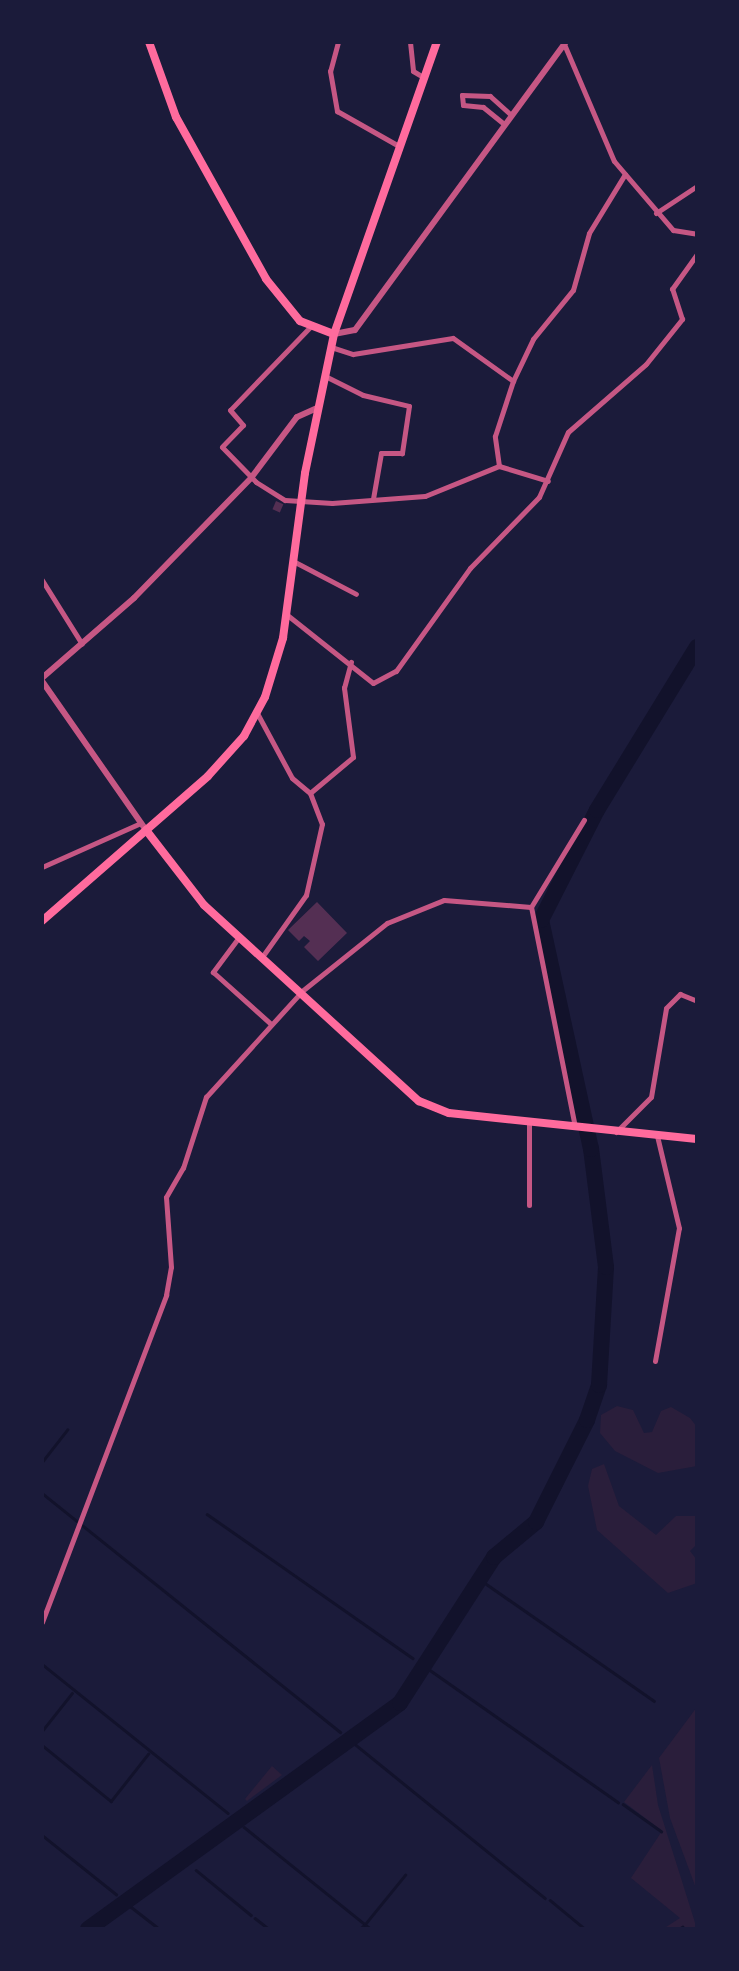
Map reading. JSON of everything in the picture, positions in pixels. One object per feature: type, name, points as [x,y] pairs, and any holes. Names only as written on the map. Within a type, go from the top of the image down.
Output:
[{"type":"main road","points":[[149,42],[166,95],[266,279],[310,327],[334,334]]},
{"type":"main road","points":[[42,921],[144,827],[208,776],[257,713],[278,662],[300,502],[334,334],[397,145],[437,42]]},
{"type":"main road","points":[[144,827],[192,892],[264,954],[419,1101],[449,1113],[697,1139]]},
{"type":"street","points":[[338,42],[330,71],[337,111],[397,145]]},
{"type":"street","points":[[410,42],[410,64],[423,77]]},
{"type":"street","points":[[334,334],[355,330],[565,43],[625,174],[673,230],[697,234]]},
{"type":"street","points":[[504,124],[483,107],[463,105],[462,95],[490,96],[511,114]]},
{"type":"street","points":[[499,466],[495,436],[513,382],[533,339],[573,290],[594,222],[625,174]]},
{"type":"street","points":[[656,213],[697,186]]},
{"type":"street","points":[[286,614],[351,662],[377,685],[396,671],[470,568],[548,481],[568,432],[646,364],[682,319],[672,289],[697,254]]},
{"type":"street","points":[[310,327],[230,410],[243,425],[222,447],[251,478],[300,502],[425,496],[499,466],[548,481]]},
{"type":"street","points":[[331,347],[353,354],[453,338],[513,382]]},
{"type":"street","points":[[325,376],[363,395],[409,406],[402,453],[381,453],[373,499]]},
{"type":"street","points":[[42,867],[144,827],[42,679],[97,631],[251,478],[297,417],[317,408]]},
{"type":"street","points":[[293,561],[356,594]]},
{"type":"street","points":[[42,580],[82,644]]},
{"type":"street","points":[[310,793],[353,757],[344,688],[351,662]]},
{"type":"street","points":[[257,713],[292,778],[310,793],[322,824],[315,873],[264,954]]},
{"type":"street","points":[[582,1128],[531,907],[584,820]]},
{"type":"street","points":[[42,1622],[166,1295],[171,1267],[166,1197],[183,1168],[206,1097],[302,991],[343,953],[418,909],[444,900],[531,907]]},
{"type":"street","points":[[241,934],[212,972],[271,1024]]},
{"type":"street","points":[[616,1132],[650,1097],[666,1008],[680,994],[697,1001]]},
{"type":"street","points":[[529,1122],[529,1205]]},
{"type":"street","points":[[655,1361],[679,1228],[657,1136]]},
{"type":"shaded area","points":[[617,1406],[633,1410],[644,1433],[652,1432],[661,1411],[671,1407],[690,1418],[697,1427],[697,1466],[658,1473],[615,1451],[600,1433],[601,1415]]},
{"type":"shaded area","points":[[604,1464],[619,1506],[656,1535],[676,1516],[697,1516],[697,1544],[690,1551],[697,1560],[697,1583],[668,1593],[597,1530],[588,1486],[592,1469]]},
{"type":"shaded area","points":[[697,1707],[697,1891],[670,1818],[659,1758]]},
{"type":"shaded area","points":[[652,1765],[658,1805],[697,1929],[663,1929],[680,1918],[631,1878],[662,1831],[624,1802]]},
{"type":"shaded area","points":[[272,1766],[282,1775],[247,1801],[245,1799]]},
{"type":"building","points":[[276,501],[283,504],[280,512],[272,509]]},
{"type":"building","points":[[317,902],[347,933],[318,961],[304,947],[310,941],[304,936],[299,941],[288,930]]},
{"type":"waterway","points":[[88,1929],[400,1703],[494,1557],[536,1522],[587,1420],[599,1385],[606,1267],[591,1149],[541,920],[597,810],[697,647]]},
{"type":"waterway","points":[[42,1462],[67,1430]]},
{"type":"waterway","points":[[42,1493],[77,1521]]},
{"type":"waterway","points":[[207,1514],[413,1658]]},
{"type":"waterway","points":[[82,1525],[340,1732]]},
{"type":"waterway","points":[[485,1583],[654,1701]]},
{"type":"waterway","points":[[42,1664],[228,1813]]},
{"type":"waterway","points":[[430,1670],[618,1802]]},
{"type":"waterway","points":[[42,1731],[72,1693]]},
{"type":"waterway","points":[[42,1745],[111,1801],[148,1754]]},
{"type":"waterway","points":[[356,1745],[545,1898]]},
{"type":"waterway","points":[[623,1804],[661,1831]]},
{"type":"waterway","points":[[244,1827],[371,1929]]},
{"type":"waterway","points":[[42,1835],[116,1894]]},
{"type":"waterway","points":[[196,1870],[251,1915]]},
{"type":"waterway","points":[[366,1923],[405,1875]]},
{"type":"waterway","points":[[550,1900],[585,1929]]},
{"type":"waterway","points":[[130,1906],[159,1929]]},
{"type":"waterway","points":[[255,1918],[269,1929]]},
{"type":"waterway","points":[[360,1929],[363,1926]]}]
